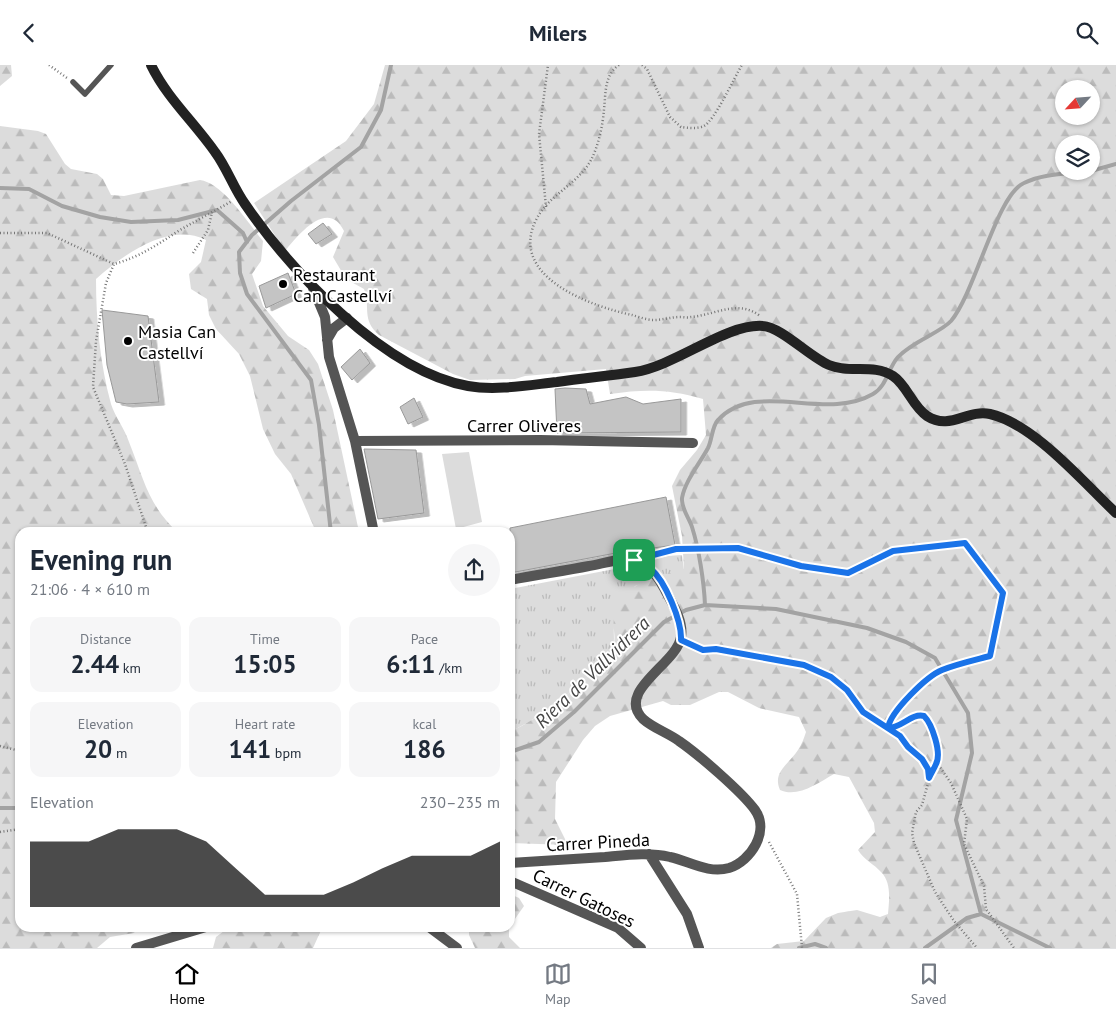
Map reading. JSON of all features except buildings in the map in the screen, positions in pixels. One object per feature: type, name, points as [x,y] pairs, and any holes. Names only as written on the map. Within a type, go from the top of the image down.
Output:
[{"type":"street","points":[[151,65],[174,102],[217,154],[240,197],[253,216],[312,288],[343,315],[390,351],[417,367],[468,386],[486,387],[536,384],[638,372],[661,365],[749,326],[767,325],[828,365],[844,371],[882,370],[896,377],[917,407],[936,421],[947,423],[986,413],[1006,418],[1030,433],[1116,513]]},
{"type":"street","points":[[312,288],[323,309],[326,343],[355,441],[373,527]]},
{"type":"street","points":[[326,327],[331,318],[343,315]]},
{"type":"street","points":[[326,343],[330,332],[343,315]]},
{"type":"street","name":"Carrer Oliveres","points":[[355,441],[540,440],[693,443]]},
{"type":"street","points":[[515,579],[634,560],[652,570],[674,608],[680,623],[681,640],[671,656],[641,689],[636,703],[638,710],[645,720],[688,748],[744,798],[756,811],[760,823],[760,836]]},
{"type":"street","name":"Carrer Pineda","points":[[515,863],[649,854],[672,857],[706,868],[721,869],[729,868],[743,860],[760,836]]},
{"type":"street","points":[[649,854],[687,914],[699,948]]},
{"type":"street","name":"Carrer Gatoses","points":[[515,883],[618,929],[641,948]]},
{"type":"street","points":[[136,948],[189,932]]},
{"type":"street","points":[[436,932],[457,948]]},
{"type":"lane","points":[[73,82],[86,94],[111,65]]},
{"type":"path","points":[[50,65],[73,82]]},
{"type":"path","points":[[546,207],[539,134],[548,65]]},
{"type":"path","points":[[619,65],[610,73],[603,96],[604,109],[593,156],[584,173],[546,207],[537,218],[530,240],[534,261],[544,275],[580,298],[614,311],[654,320],[692,317],[712,311],[742,307],[754,311],[767,325]]},
{"type":"path","points":[[642,65],[647,69],[670,117],[681,127],[690,128],[704,126],[715,115],[742,65]]},
{"type":"path","points":[[0,233],[47,233],[114,264],[133,259],[156,247],[240,197]]},
{"type":"path","points":[[193,253],[208,230],[212,213]]},
{"type":"path","points":[[114,264],[106,283],[96,341],[92,387],[125,464],[146,527]]},
{"type":"path","points":[[634,560],[676,549],[738,548],[801,566],[848,573],[893,551],[965,543],[1003,593],[990,656],[940,671],[897,707],[889,719],[888,728]]},
{"type":"path","points":[[681,640],[703,650],[716,649],[762,656],[814,667],[838,681],[863,712],[900,736],[908,747],[922,759],[928,769],[929,778]]},
{"type":"path","points":[[888,728],[898,727],[915,715],[924,716],[933,727],[937,763],[951,783],[967,819],[964,844],[984,886],[986,909],[1014,948]]},
{"type":"path","points":[[0,746],[15,750]]},
{"type":"path","points":[[937,763],[929,778],[922,805],[916,813],[912,833],[914,843],[934,892],[954,921],[977,948]]},
{"type":"path","points":[[0,832],[15,830]]},
{"type":"path","points":[[760,836],[773,847],[797,894],[802,948]]},
{"type":"green space","points":[[0,65],[11,65],[12,76],[0,86]]},
{"type":"green space","points":[[385,65],[1116,65],[1116,948],[771,948],[777,944],[804,941],[826,918],[838,913],[857,910],[880,917],[888,914],[887,881],[881,872],[863,857],[858,850],[875,832],[874,823],[849,777],[834,774],[801,791],[787,792],[780,790],[778,778],[780,773],[798,750],[806,732],[799,717],[759,708],[728,692],[719,692],[690,705],[671,705],[663,701],[610,716],[595,726],[583,740],[556,782],[555,819],[568,845],[515,843],[515,730],[565,697],[602,662],[613,647],[614,618],[617,606],[631,589],[651,579],[684,569],[682,536],[672,486],[680,470],[697,450],[706,435],[703,399],[679,393],[657,391],[610,394],[606,369],[525,376],[515,379],[470,380],[453,374],[379,335],[373,329],[368,318],[364,289],[346,279],[333,257],[344,231],[337,222],[330,218],[313,223],[297,236],[285,251],[254,203],[346,141],[374,104]]},
{"type":"green space","points":[[0,126],[38,131],[46,134],[65,164],[71,169],[97,174],[103,179],[111,195],[124,196],[200,180],[217,188],[235,205],[263,241],[261,261],[252,274],[263,306],[288,336],[309,350],[318,364],[333,410],[358,527],[314,527],[291,474],[275,454],[263,429],[250,376],[239,354],[216,329],[209,315],[207,299],[191,289],[189,274],[201,262],[206,240],[192,235],[177,235],[147,243],[119,260],[96,279],[99,342],[111,404],[127,437],[147,490],[159,511],[172,527],[15,527],[15,932],[135,932],[110,937],[97,948],[0,948]]},
{"type":"green space","points":[[469,452],[482,522],[456,527],[442,454]]},
{"type":"green space","points":[[682,555],[684,570],[635,586],[615,623],[613,647],[603,661],[579,685],[551,707],[515,730],[515,588],[625,567],[667,556]]},
{"type":"green space","points":[[515,896],[519,898],[524,906],[515,919]]},
{"type":"green space","points":[[223,932],[320,932],[313,948],[213,948],[216,937]]},
{"type":"green space","points":[[469,932],[509,932],[509,937],[520,948],[475,948]]},
{"type":"waterway","name":"Riera de Vallvidrera","points":[[330,527],[319,425],[311,380],[247,294],[240,273],[239,252],[252,235],[291,201],[361,147],[381,110],[391,65]]},
{"type":"waterway","points":[[1100,168],[1116,164]]},
{"type":"waterway","points":[[705,605],[697,545],[682,498],[689,479],[708,448],[714,426],[718,420],[734,408],[751,403],[771,401],[834,404],[854,401],[878,391],[892,366],[904,351],[951,321],[969,289],[995,224],[1014,191],[1024,183],[1055,174]]},
{"type":"waterway","points":[[0,188],[29,189],[62,206],[100,217],[131,222],[178,220],[217,210],[243,233],[247,242]]},
{"type":"waterway","name":"Riera de Vallvidrera","points":[[515,750],[539,742],[574,712],[664,622],[686,610],[705,605],[776,609],[867,628],[906,642],[935,658],[968,713],[972,753],[956,820],[981,914],[1050,948]]},
{"type":"waterway","points":[[0,808],[15,808]]},
{"type":"waterway","points":[[925,948],[967,918],[981,914]]},
{"type":"waterway","points":[[799,948],[815,944],[826,948]]},
{"type":"place","name":"Restaurant Can Castellví","points":[[283,284]]},
{"type":"place","name":"Masia Can Castellví","points":[[128,341]]},
{"type":"route","points":[[965,543],[1003,593],[990,656],[940,671],[897,707],[889,719],[888,728],[894,728],[905,723],[915,715],[920,715],[924,716],[933,727],[937,763],[932,769],[929,778],[928,769],[922,759],[914,754],[900,736],[874,721],[860,709],[843,685],[814,667],[762,656],[716,649],[703,650],[681,640],[680,623],[658,578],[644,564],[634,560],[676,549],[696,547],[738,548],[801,566],[848,573],[893,551],[965,543]]}]
